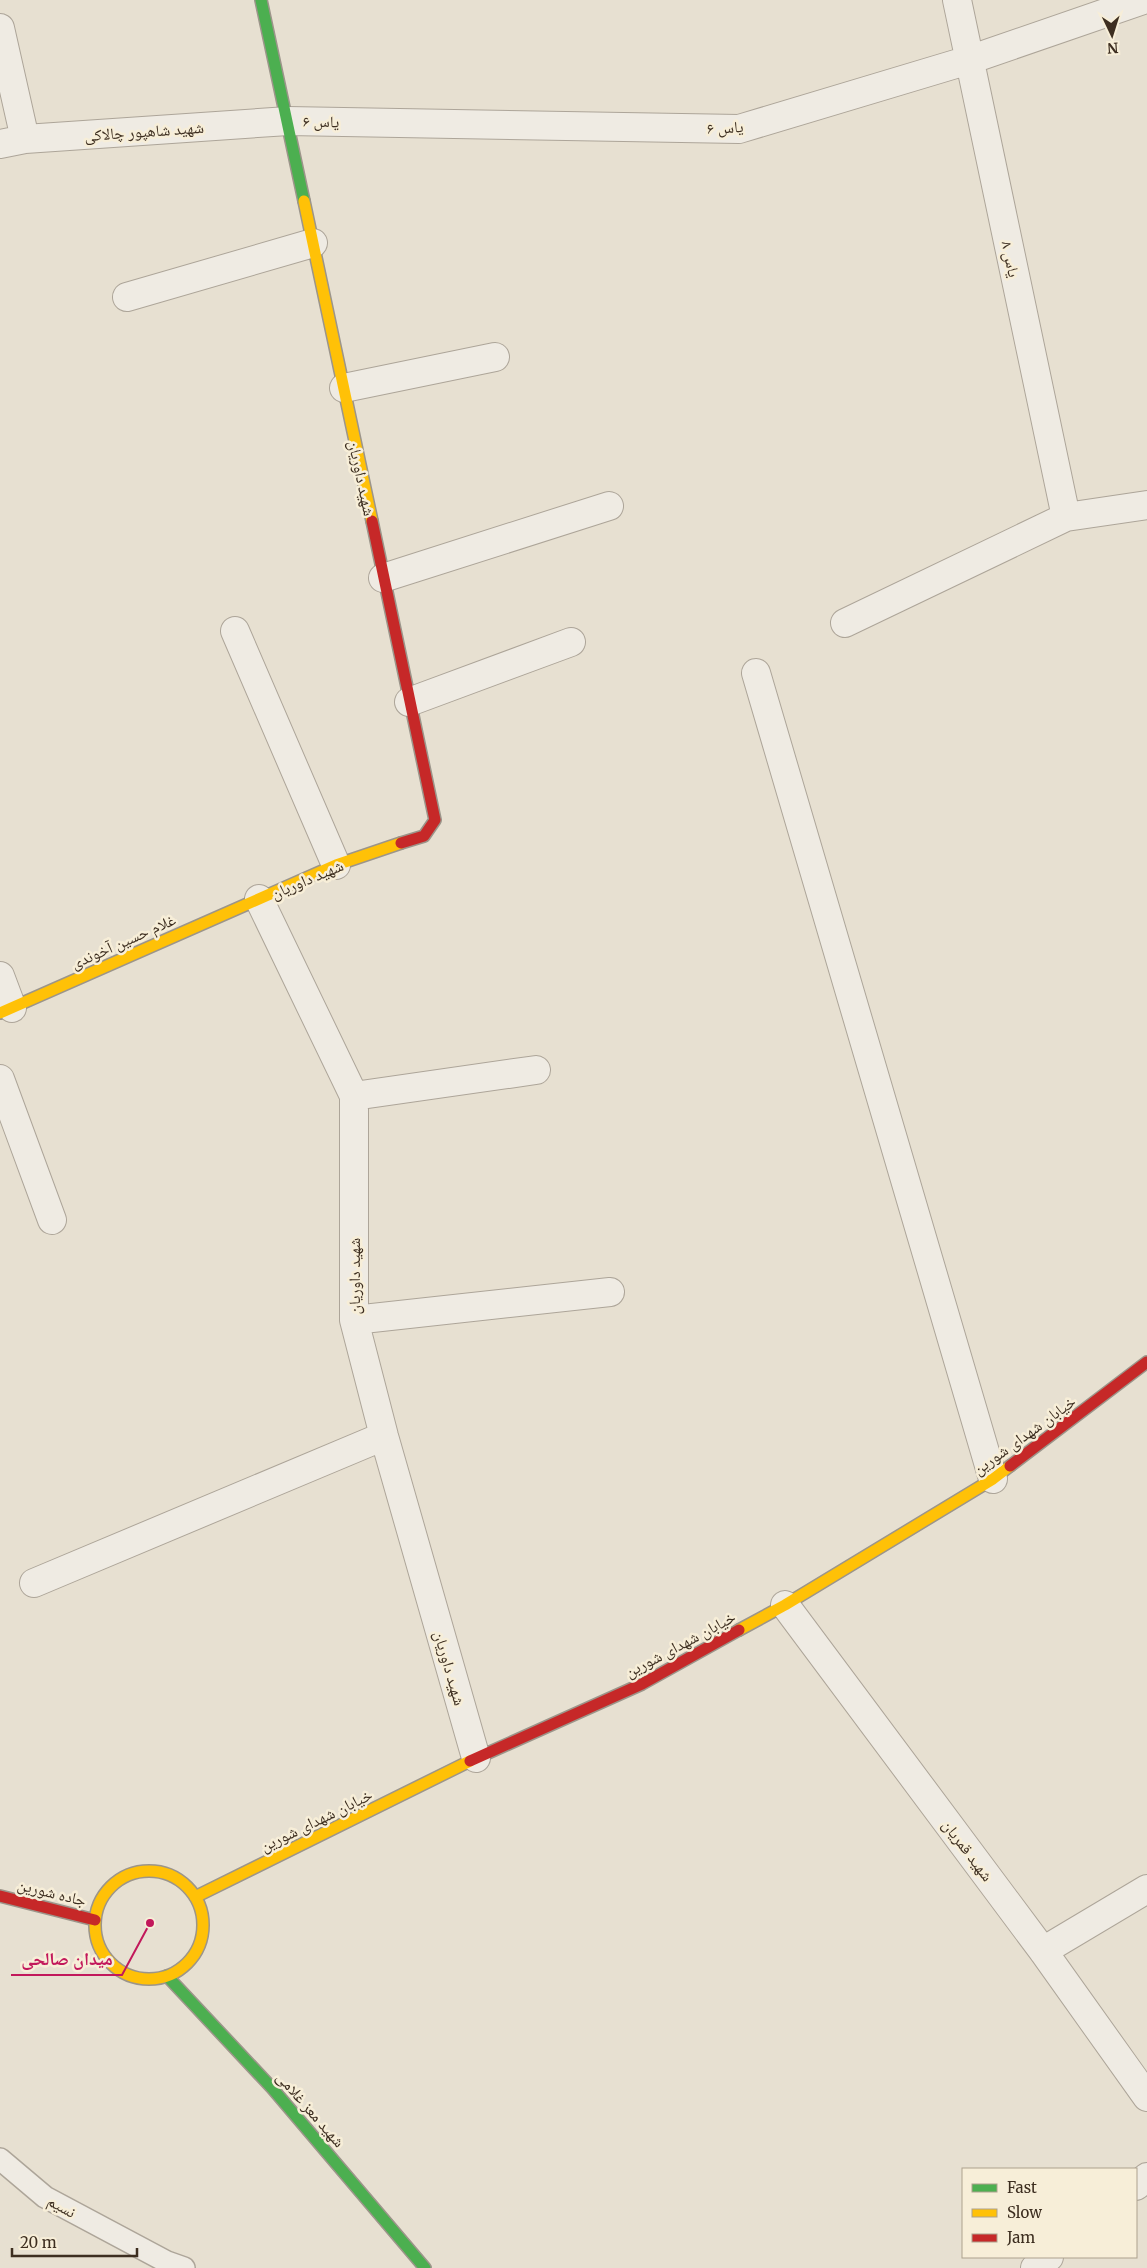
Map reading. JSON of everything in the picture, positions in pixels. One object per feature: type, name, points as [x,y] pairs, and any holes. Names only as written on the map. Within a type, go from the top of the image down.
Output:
[{"type":"street","name":"شهید داوریان","points":[[261,0],[435,820],[424,836],[336,865],[259,899],[354,1096],[354,1320],[384,1436],[476,1758]]},
{"type":"street","name":"یاس ۸","points":[[957,0],[1066,518]]},
{"type":"street","name":"یاس ۶","points":[[288,121],[739,129],[969,60],[1143,0]]},
{"type":"street","points":[[0,28],[13,142]]},
{"type":"street","name":"شهید شاهپور چالاکی","points":[[13,142],[288,121]]},
{"type":"street","points":[[127,297],[314,244]]},
{"type":"street","points":[[344,388],[494,357]]},
{"type":"street","points":[[844,623],[1066,518],[1147,505]]},
{"type":"street","points":[[383,578],[609,506]]},
{"type":"street","points":[[235,630],[336,865]]},
{"type":"street","points":[[409,702],[571,642]]},
{"type":"street","points":[[756,673],[993,1479]]},
{"type":"street","name":"غلام حسین آخوندی","points":[[6,1011],[259,899]]},
{"type":"street","points":[[0,976],[6,1011]]},
{"type":"street","points":[[354,1096],[536,1070]]},
{"type":"street","points":[[0,1079],[52,1220]]},
{"type":"street","points":[[354,1320],[610,1292]]},
{"type":"street","name":"خیابان شهدای شورین","points":[[195,1897],[476,1758],[642,1684],[785,1605],[993,1479],[1147,1362]]},
{"type":"street","points":[[34,1583],[384,1436]]},
{"type":"street","name":"شهید قمریان","points":[[785,1605],[1043,1951],[1147,2097]]},
{"type":"street","points":[[138,1872],[154,1872],[171,1876],[184,1884],[195,1897],[201,1912],[204,1928],[200,1943],[193,1957],[182,1969],[168,1976],[150,1979],[141,1978],[116,1968],[104,1954],[97,1938],[95,1920],[100,1903],[110,1889],[123,1878],[138,1872]]},
{"type":"street","points":[[1043,1951],[1147,1889]]},
{"type":"street","name":"جاده شورين","points":[[0,1896],[95,1920]]},
{"type":"street","name":"شهید معز غلامی","points":[[168,1976],[272,2088],[425,2268]]},
{"type":"street","points":[[1137,2185],[1147,2177]]},
{"type":"street","points":[[1035,2268],[1048,2258]]},
{"type":"lane","name":"نسیم","points":[[0,2159],[45,2197],[167,2262],[184,2268]]},
{"type":"traffic: fast","points":[[261,0],[304,201]]},
{"type":"traffic: fast","points":[[167,1976],[272,2088],[425,2268]]},
{"type":"traffic: slow","points":[[304,201],[372,521]]},
{"type":"traffic: slow","points":[[0,1013],[336,865],[401,843]]},
{"type":"traffic: slow","points":[[739,1630],[785,1605],[993,1479],[1010,1466]]},
{"type":"traffic: slow","points":[[195,1897],[470,1761]]},
{"type":"traffic: slow","points":[[149,1871],[169,1876],[187,1887],[198,1905],[203,1925],[198,1945],[187,1963],[169,1974],[149,1979],[129,1974],[111,1963],[100,1945],[95,1925],[100,1905],[111,1887],[129,1876],[149,1871]]},
{"type":"traffic: jam","points":[[372,521],[435,820],[424,836],[401,843]]},
{"type":"traffic: jam","points":[[1010,1466],[1147,1362]]},
{"type":"traffic: jam","points":[[470,1761],[642,1684],[739,1630]]},
{"type":"traffic: jam","points":[[0,1896],[95,1920]]},
{"type":"place","name":"میدان صالحی","points":[[150,1923]]}]
